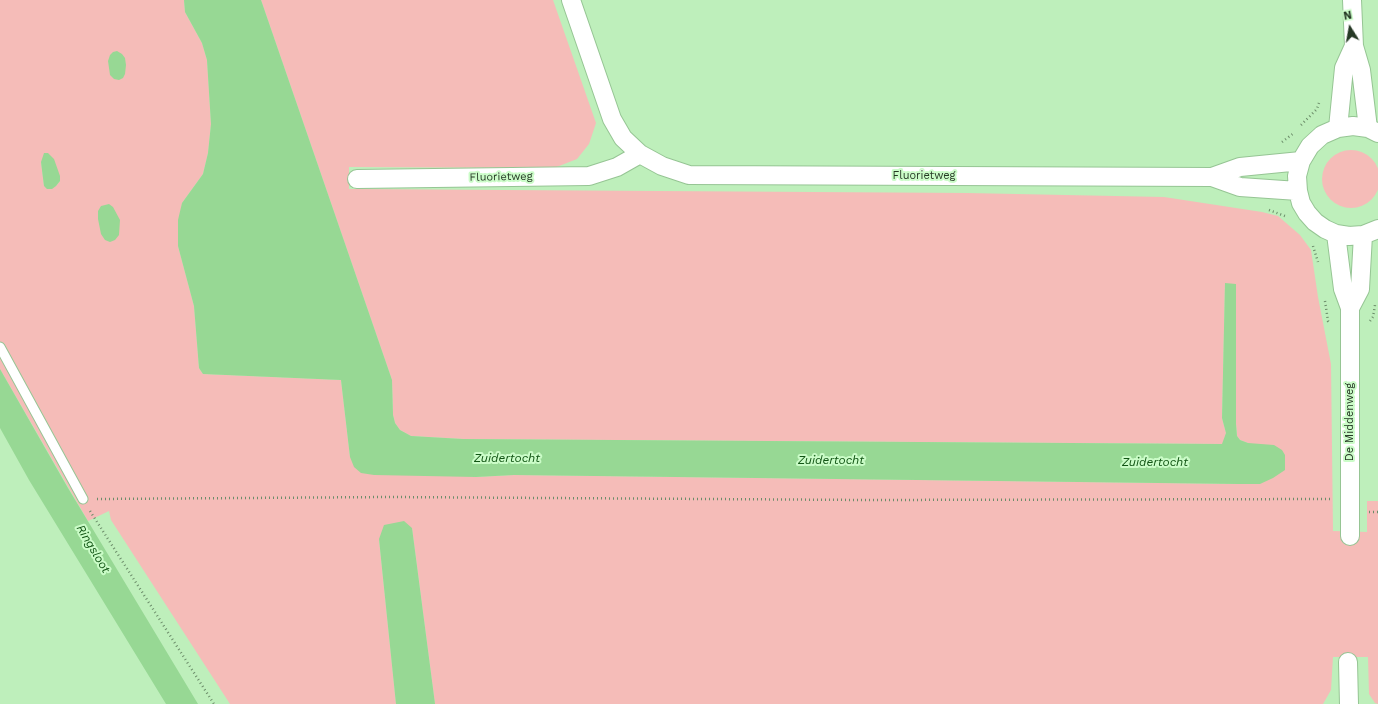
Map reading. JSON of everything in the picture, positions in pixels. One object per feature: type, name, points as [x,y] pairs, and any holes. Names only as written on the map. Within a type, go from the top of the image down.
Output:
[{"type":"street","name":"Fluorietweg","points":[[571,0],[612,119],[623,138],[640,154],[662,166],[689,175],[1212,177],[1240,187],[1298,191]]},
{"type":"street","points":[[1352,0],[1354,46],[1361,70],[1373,130],[1353,126],[1338,128],[1322,135],[1310,146],[1301,161],[1297,176],[1298,191],[1304,208],[1315,222],[1325,229],[1336,234],[1349,236],[1370,232]]},
{"type":"street","points":[[1338,128],[1344,68],[1354,46]]},
{"type":"street","name":"Fluorietweg","points":[[357,179],[589,176],[616,166],[640,154]]},
{"type":"street","name":"Fluorietweg","points":[[1212,177],[1240,167],[1301,161]]},
{"type":"street","name":"De Middenweg","points":[[1350,308],[1360,289],[1370,232]]},
{"type":"street","name":"De Middenweg","points":[[1336,234],[1342,289],[1350,308],[1350,536]]},
{"type":"street","points":[[1348,662],[1348,704]]},
{"type":"lane","points":[[0,347],[83,499]]},
{"type":"path","points":[[83,499],[390,497],[857,500],[1335,499]]},
{"type":"path","points":[[83,499],[214,704]]},
{"type":"path","points":[[1364,512],[1378,512]]},
{"type":"shaded area","points":[[0,0],[184,0],[185,12],[202,43],[207,60],[211,124],[208,153],[203,174],[182,203],[178,246],[194,306],[199,368],[203,374],[341,380],[350,457],[476,477],[514,475],[1260,484],[1248,443],[1240,440],[1237,436],[1225,283],[1222,418],[1226,433],[1223,444],[463,439],[411,436],[400,430],[395,423],[393,415],[392,380],[261,0],[553,0],[596,123],[589,144],[577,159],[554,168],[349,167],[349,189],[967,193],[1164,197],[1262,212],[1278,216],[1300,235],[1311,250],[1318,297],[1331,364],[1333,531],[1367,532],[1367,501],[1378,501],[1378,704],[1375,703],[1369,694],[1368,657],[1333,657],[1331,690],[1323,704],[435,704],[412,528],[379,539],[396,704],[230,704],[111,520],[109,511],[88,521],[0,369]],"holes":[[[41,162],[60,176],[60,181],[56,186],[44,186]]]},
{"type":"shaded area","points":[[1345,150],[1357,150],[1367,154],[1376,163],[1380,173],[1380,185],[1372,200],[1357,208],[1345,208],[1335,204],[1326,195],[1322,185],[1322,173],[1326,163],[1335,154]]},
{"type":"water","name":"Zuidertocht","points":[[184,0],[261,0],[392,380],[393,415],[395,423],[400,430],[411,436],[463,439],[1222,444],[1226,433],[1222,418],[1225,283],[1236,284],[1237,436],[1240,440],[1248,443],[1274,445],[1282,450],[1285,455],[1285,470],[1260,484],[514,475],[476,477],[374,475],[361,473],[354,467],[350,457],[341,380],[203,374],[199,368],[194,306],[178,246],[178,220],[182,203],[203,174],[208,153],[211,124],[207,60],[202,43],[185,12]]},
{"type":"water","points":[[117,51],[125,58],[126,65],[125,74],[123,78],[119,80],[114,79],[110,75],[108,61],[110,55]]},
{"type":"water","points":[[44,153],[48,153],[54,159],[60,176],[60,181],[52,189],[47,189],[44,186],[41,162]]},
{"type":"water","points":[[109,204],[113,207],[120,220],[119,235],[115,240],[110,242],[105,240],[101,234],[98,219],[98,211],[101,206]]},
{"type":"water","name":"Ringsloot","points":[[0,369],[68,488],[198,704],[166,704],[29,480],[0,428]]},
{"type":"water","points":[[404,521],[412,528],[435,704],[396,704],[379,539],[384,525]]}]
